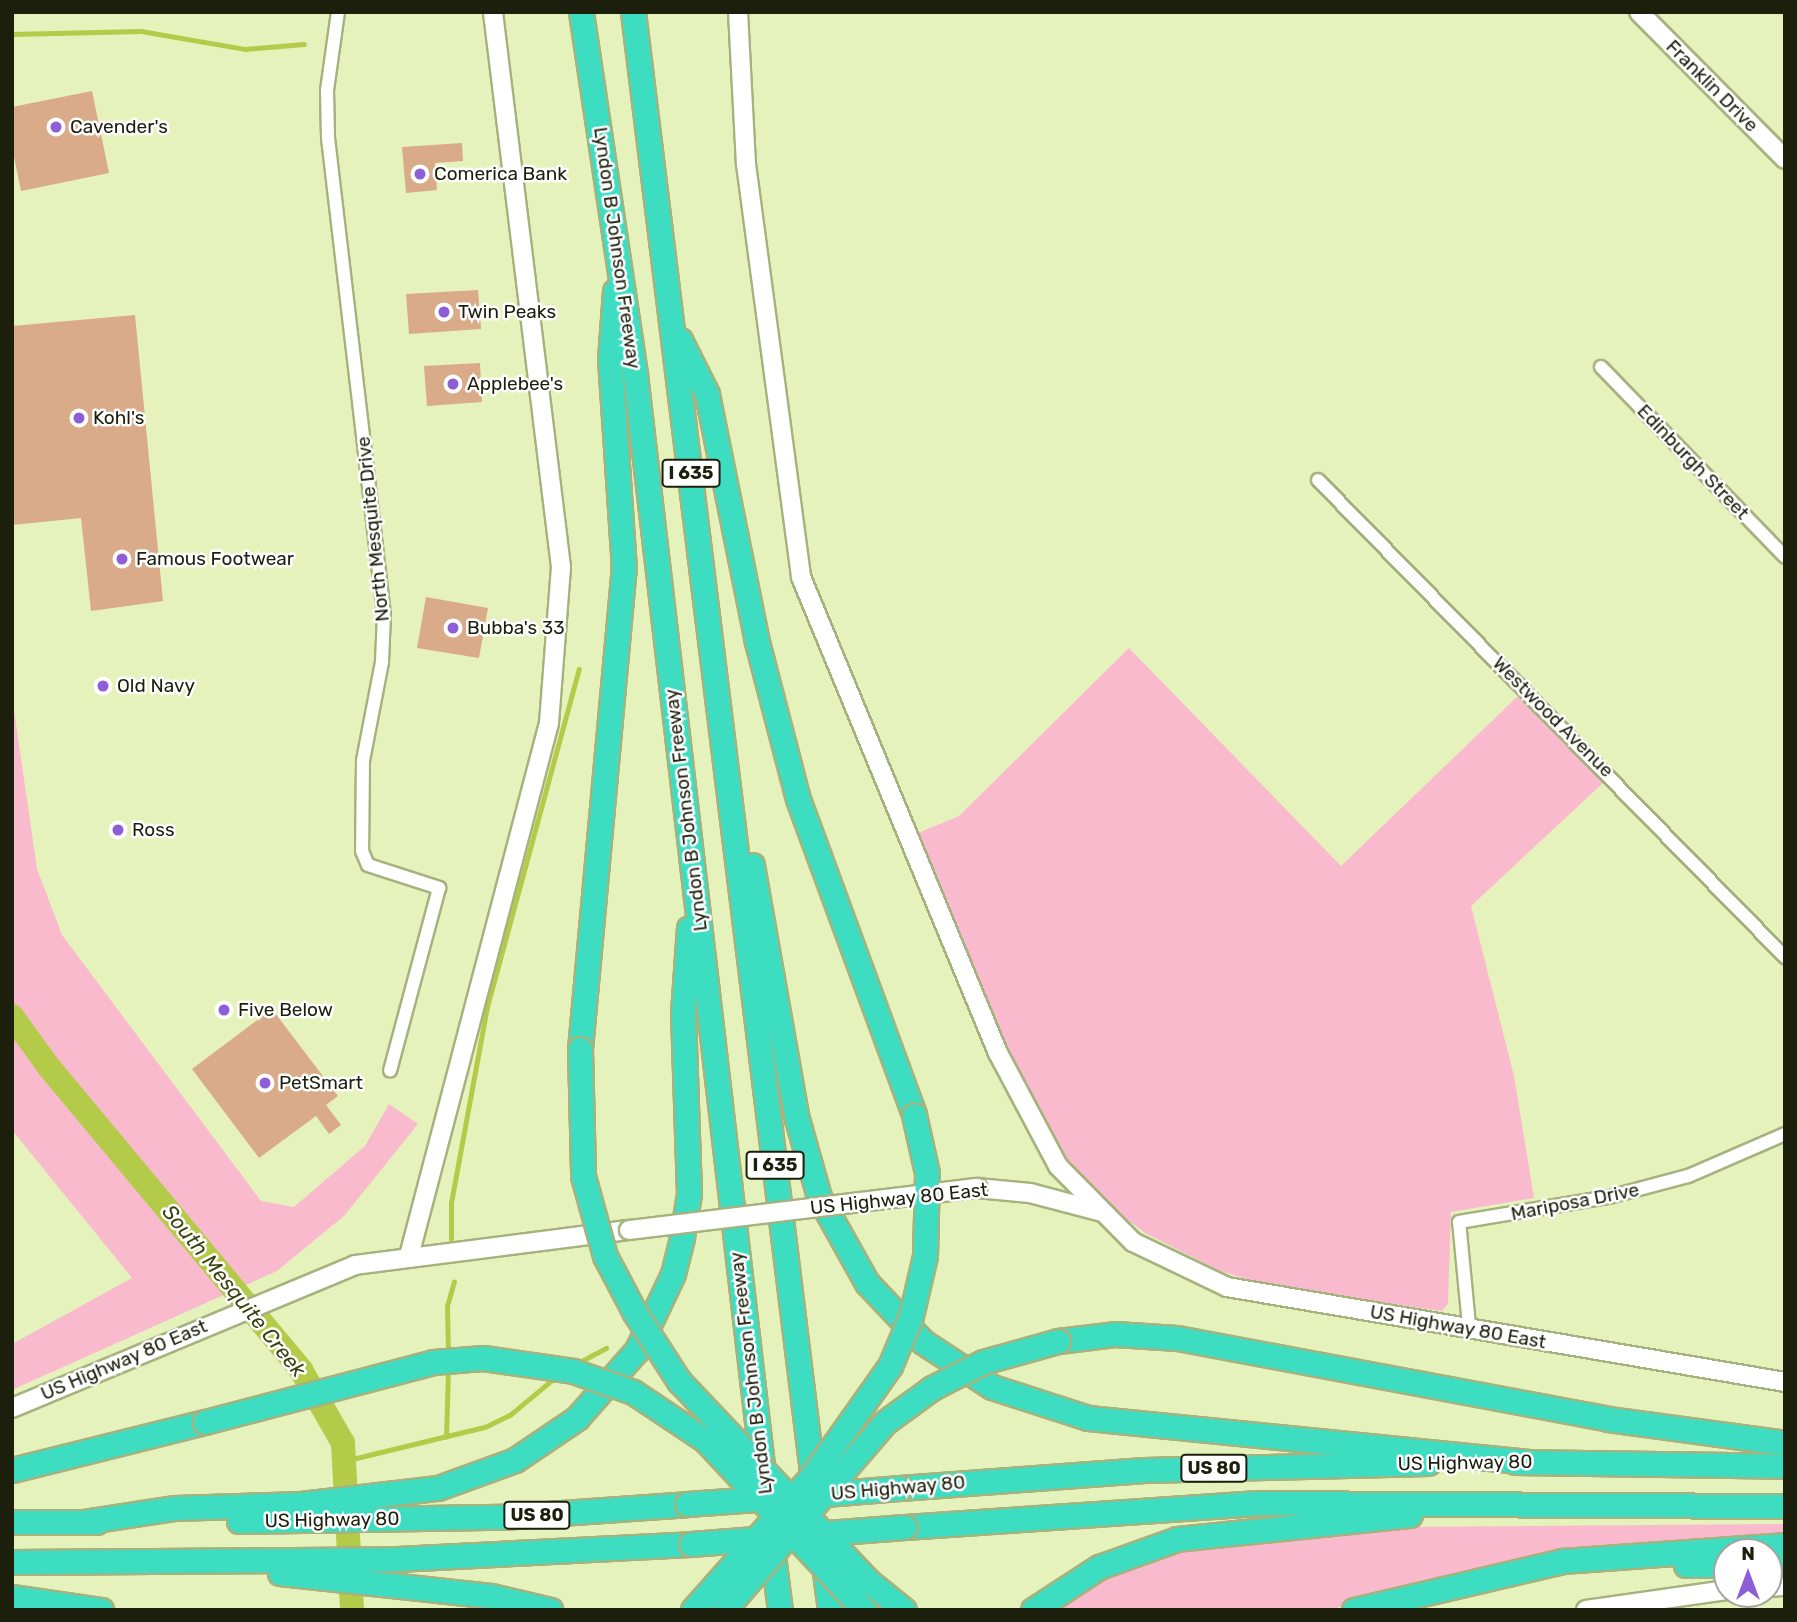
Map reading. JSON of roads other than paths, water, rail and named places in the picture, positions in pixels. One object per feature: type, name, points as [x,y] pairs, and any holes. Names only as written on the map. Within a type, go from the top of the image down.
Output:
[{"type":"highway","name":"Lyndon B Johnson Freeway","points":[[581,12],[618,243],[780,1610]]},
{"type":"highway","name":"I 635","points":[[634,12],[830,1610]]},
{"type":"highway","points":[[618,243],[610,359],[624,569],[580,1049],[583,1176],[605,1256],[635,1313],[679,1381],[868,1581],[904,1610]]},
{"type":"highway","points":[[671,322],[707,394],[756,639],[798,799],[914,1115],[927,1173],[925,1256],[911,1316],[890,1366],[811,1476],[693,1610]]},
{"type":"highway","points":[[721,721],[797,1119],[819,1197],[867,1283],[923,1342],[992,1387],[1088,1418],[1529,1462]]},
{"type":"highway","points":[[12,1522],[83,1521],[175,1508],[301,1513],[477,1477],[548,1441],[609,1386],[637,1350],[673,1274],[689,1194],[683,1013],[693,869]]},
{"type":"highway","points":[[724,1610],[884,1423],[932,1388],[982,1362],[1058,1341],[1115,1334],[1177,1338],[1608,1419],[1785,1443]]},
{"type":"highway","points":[[12,1470],[433,1362],[483,1357],[573,1371],[633,1392],[705,1440],[864,1610]]},
{"type":"highway","name":"US Highway 80","points":[[301,1513],[386,1520],[687,1504],[1181,1469],[1529,1462],[1785,1466]]},
{"type":"highway","points":[[1033,1610],[1099,1567],[1177,1539],[1454,1512],[1502,1501]]},
{"type":"highway","name":"US Highway 80","points":[[301,1568],[397,1559],[691,1544],[1258,1503],[1502,1501],[1785,1506]]},
{"type":"highway","points":[[1354,1610],[1477,1579],[1599,1557],[1785,1545]]},
{"type":"highway","name":"US 80","points":[[12,1562],[199,1561],[301,1568]]},
{"type":"highway","points":[[1477,1579],[1606,1567],[1713,1565]]},
{"type":"highway","points":[[301,1568],[550,1610]]},
{"type":"highway","points":[[12,1597],[101,1610]]},
{"type":"main road","points":[[409,1256],[549,723],[561,567],[493,12]]},
{"type":"main road","points":[[738,12],[746,164],[801,577],[998,1054],[1058,1166],[1102,1213]]},
{"type":"main road","name":"Franklin Drive","points":[[1639,12],[1785,159]]},
{"type":"main road","name":"US Highway 80 East","points":[[12,1408],[321,1278],[409,1256],[977,1188],[1030,1193],[1102,1213],[1162,1260],[1227,1287],[1469,1325],[1785,1382]]},
{"type":"main road","points":[[1586,1610],[1713,1592]]},
{"type":"street","name":"North Mesquite Drive","points":[[338,12],[327,90],[328,138],[384,614],[382,662],[363,761],[362,851],[368,865],[439,888],[390,1072]]},
{"type":"street","name":"Edinburgh Street","points":[[1601,367],[1785,557]]},
{"type":"street","name":"Westwood Avenue","points":[[1318,480],[1785,957]]},
{"type":"street","name":"Mariposa Drive","points":[[1469,1325],[1460,1222],[1609,1197],[1688,1176],[1785,1133]]},
{"type":"waterway","points":[[12,34],[141,31],[245,49],[304,44]]},
{"type":"waterway","points":[[451,1239],[451,1203],[487,1007],[579,669]]},
{"type":"waterway","name":"South Mesquite Creek","points":[[12,1016],[48,1066],[301,1370],[343,1443],[352,1610]]},
{"type":"waterway","points":[[448,1354],[447,1306],[454,1282]]},
{"type":"waterway","points":[[576,1364],[606,1348]]},
{"type":"waterway","points":[[446,1437],[448,1369]]},
{"type":"waterway","points":[[344,1461],[485,1427],[510,1415],[557,1376]]},
{"type":"place","name":"Cavender's","points":[[56,127]]},
{"type":"place","name":"Comerica Bank","points":[[420,174]]},
{"type":"place","name":"Twin Peaks","points":[[444,312]]},
{"type":"place","name":"Applebee's","points":[[453,384]]},
{"type":"place","name":"Kohl's","points":[[79,418]]},
{"type":"place","name":"Famous Footwear","points":[[122,559]]},
{"type":"place","name":"Bubba's 33","points":[[453,628]]},
{"type":"place","name":"Old Navy","points":[[103,686]]},
{"type":"place","name":"Ross","points":[[118,830]]},
{"type":"place","name":"Five Below","points":[[224,1010]]},
{"type":"place","name":"PetSmart","points":[[265,1083]]}]
